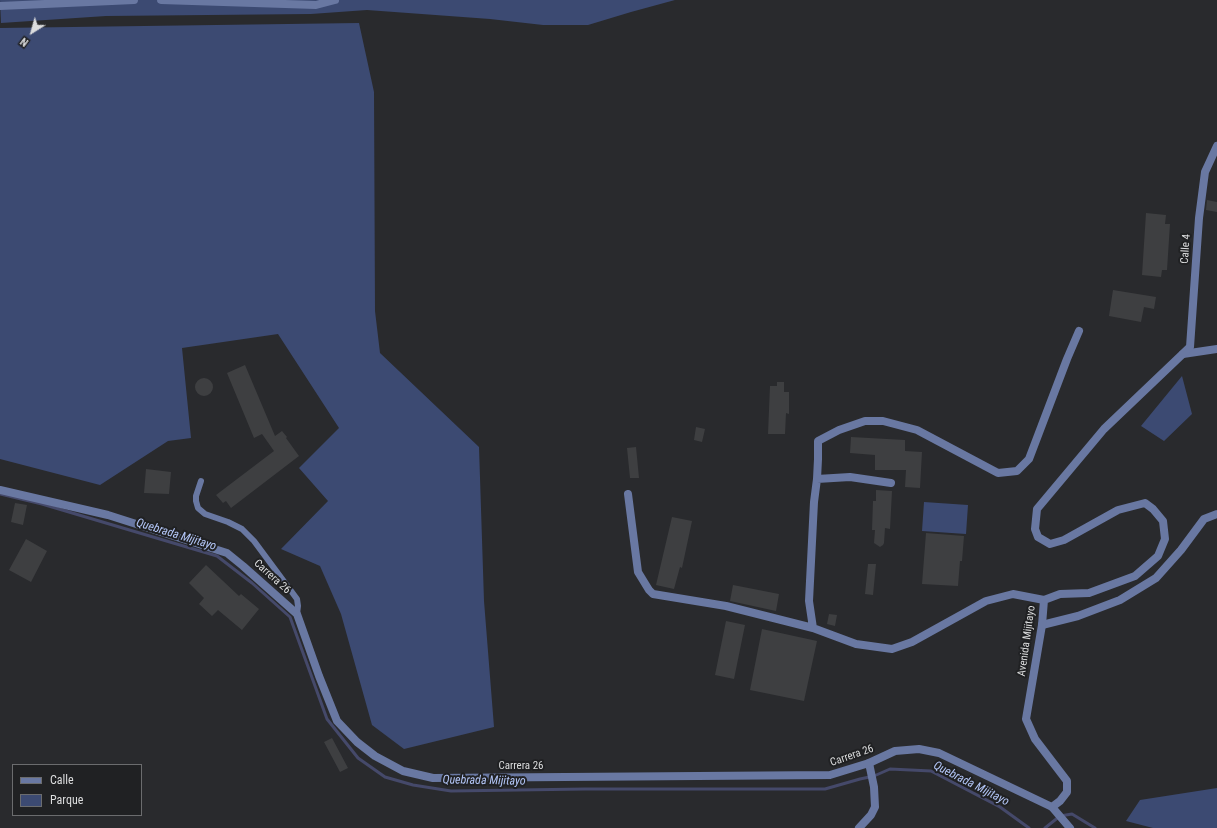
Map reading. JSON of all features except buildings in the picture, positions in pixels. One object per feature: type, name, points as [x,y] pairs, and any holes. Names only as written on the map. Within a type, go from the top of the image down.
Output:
[{"type":"street","points":[[0,6],[134,0]]},
{"type":"street","points":[[161,0],[243,1],[316,5],[335,0]]},
{"type":"street","name":"Calle 4","points":[[1183,354],[1190,347],[1199,218],[1205,172],[1217,146]]},
{"type":"street","points":[[813,628],[809,601],[818,442],[839,430],[865,421],[883,421],[917,430],[998,473],[1017,471],[1029,459],[1079,331]]},
{"type":"street","points":[[1183,354],[1217,349]]},
{"type":"street","name":"Avenida Mijitayo","points":[[1052,807],[1060,801],[1067,792],[1067,781],[1035,738],[1026,719],[1042,625],[1044,600],[1060,594],[1089,593],[1135,576],[1158,556],[1166,539],[1163,521],[1154,509],[1145,503],[1118,510],[1064,540],[1050,544],[1038,537],[1035,529],[1037,509],[1104,429],[1183,354]]},
{"type":"street","points":[[817,480],[850,477],[891,483]]},
{"type":"street","name":"Carrera 26","points":[[0,490],[108,515],[227,553],[296,614],[337,720],[357,742],[375,756],[403,771],[434,778],[830,775],[869,762],[895,751],[919,749],[939,753],[1052,807]]},
{"type":"street","points":[[628,494],[638,572],[653,594],[726,606],[813,628],[856,644],[892,649],[912,642],[986,601],[1013,594],[1044,600]]},
{"type":"street","points":[[1042,625],[1078,616],[1120,600],[1156,578],[1181,550],[1204,519],[1217,514]]},
{"type":"street","points":[[858,828],[871,815],[875,807],[874,787],[869,762]]},
{"type":"street","points":[[1052,807],[1070,828]]},
{"type":"lane","points":[[201,481],[196,496],[198,508],[206,514],[242,529],[254,541],[297,599],[298,606],[296,614]]},
{"type":"green space","points":[[0,0],[675,0],[588,25],[543,25],[490,19],[367,10],[311,14],[106,16],[1,23]]},
{"type":"green space","points":[[359,23],[374,92],[375,311],[380,353],[479,447],[484,601],[494,727],[404,749],[372,725],[341,614],[320,566],[281,549],[328,501],[299,468],[339,428],[278,334],[182,348],[191,438],[168,441],[100,485],[0,459],[0,28]]},
{"type":"green space","points":[[1182,376],[1192,414],[1164,441],[1141,426]]},
{"type":"green space","points":[[924,502],[968,505],[966,534],[922,531]]},
{"type":"green space","points":[[1217,788],[1217,828],[1153,828],[1126,821],[1140,800]]},
{"type":"waterway","name":"Quebrada Mijitayo","points":[[0,494],[42,504],[217,556],[252,583],[290,617],[327,719],[358,758],[385,777],[413,785],[451,791],[585,789],[825,789],[874,776],[890,769],[931,771],[1000,807],[1029,828]]},
{"type":"waterway","name":"Quebrada Mijitayo","points":[[1045,828],[1060,816],[1072,814],[1095,828]]}]
